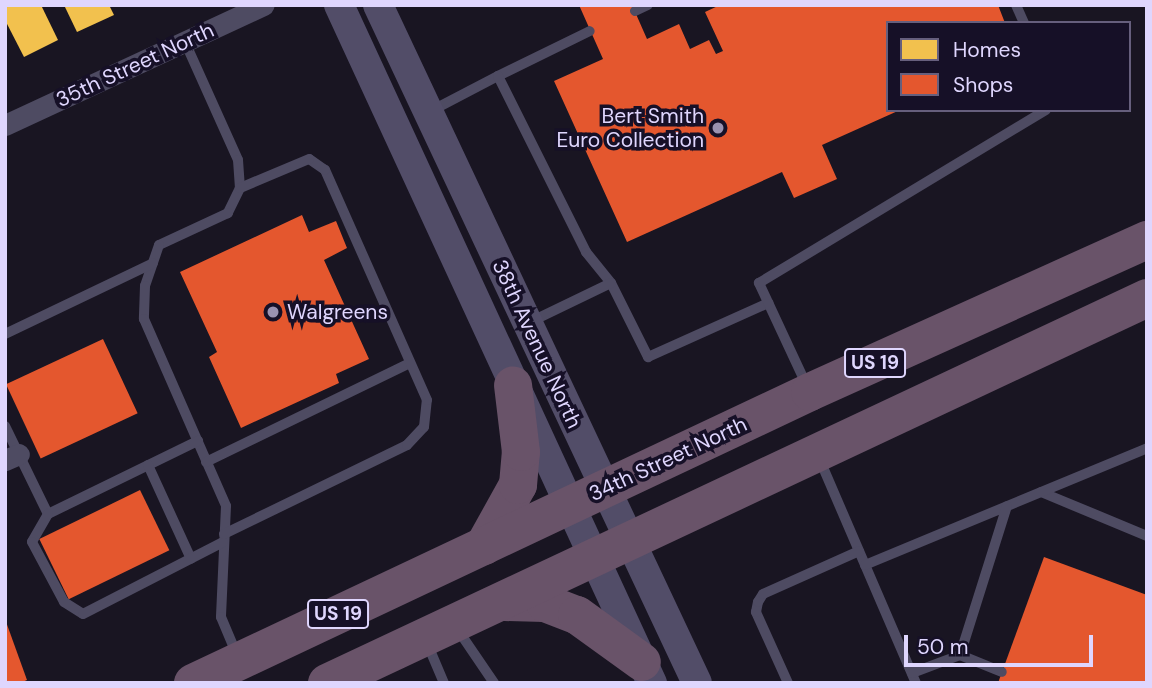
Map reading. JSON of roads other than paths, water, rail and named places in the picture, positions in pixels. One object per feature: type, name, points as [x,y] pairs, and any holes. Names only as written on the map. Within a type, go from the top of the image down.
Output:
[{"type":"highway","name":"34th Street North","points":[[193,683],[236,672],[605,488],[1147,240]]},
{"type":"highway","name":"US 19","points":[[331,682],[1147,298]]},
{"type":"highway","points":[[484,546],[518,485],[521,452],[513,385]]},
{"type":"highway","points":[[499,602],[545,603],[577,615],[647,672]]},
{"type":"main road","name":"38th Avenue North","points":[[339,5],[592,559],[647,672]]},
{"type":"main road","name":"38th Avenue North","points":[[378,5],[697,683]]},
{"type":"street","name":"35th Street North","points":[[5,125],[264,5]]},
{"type":"lane","points":[[635,11],[648,5]]},
{"type":"lane","points":[[1016,5],[1023,21]]},
{"type":"lane","points":[[429,112],[590,31]]},
{"type":"lane","points":[[185,42],[237,160],[240,188],[228,213],[159,245],[145,286],[144,318],[226,506],[221,617],[236,672]]},
{"type":"lane","points":[[498,76],[586,252],[611,283],[649,357],[768,303]]},
{"type":"lane","points":[[810,392],[759,283],[1043,112]]},
{"type":"lane","points":[[198,441],[48,514],[32,542],[64,602],[83,614],[191,559],[223,538],[407,445],[424,427],[427,400],[408,364],[325,170],[309,159],[240,188]]},
{"type":"lane","points":[[5,334],[153,263]]},
{"type":"lane","points":[[527,323],[611,283]]},
{"type":"lane","points":[[206,462],[408,364]]},
{"type":"lane","points":[[5,426],[12,457],[48,514]]},
{"type":"lane","points":[[865,565],[1147,448]]},
{"type":"lane","points":[[816,452],[914,678],[960,655],[1007,506]]},
{"type":"lane","points":[[148,466],[191,559]]},
{"type":"lane","points":[[1041,492],[1147,536]]},
{"type":"lane","points":[[788,683],[756,612],[758,602],[763,594],[859,551]]},
{"type":"lane","points":[[439,630],[444,683]]},
{"type":"lane","points":[[439,630],[494,683]]},
{"type":"lane","points":[[960,655],[1002,672]]},
{"type":"place","name":"Bert Smith Euro Collection","points":[[718,128]]},
{"type":"place","name":"Walgreens","points":[[273,312]]}]
